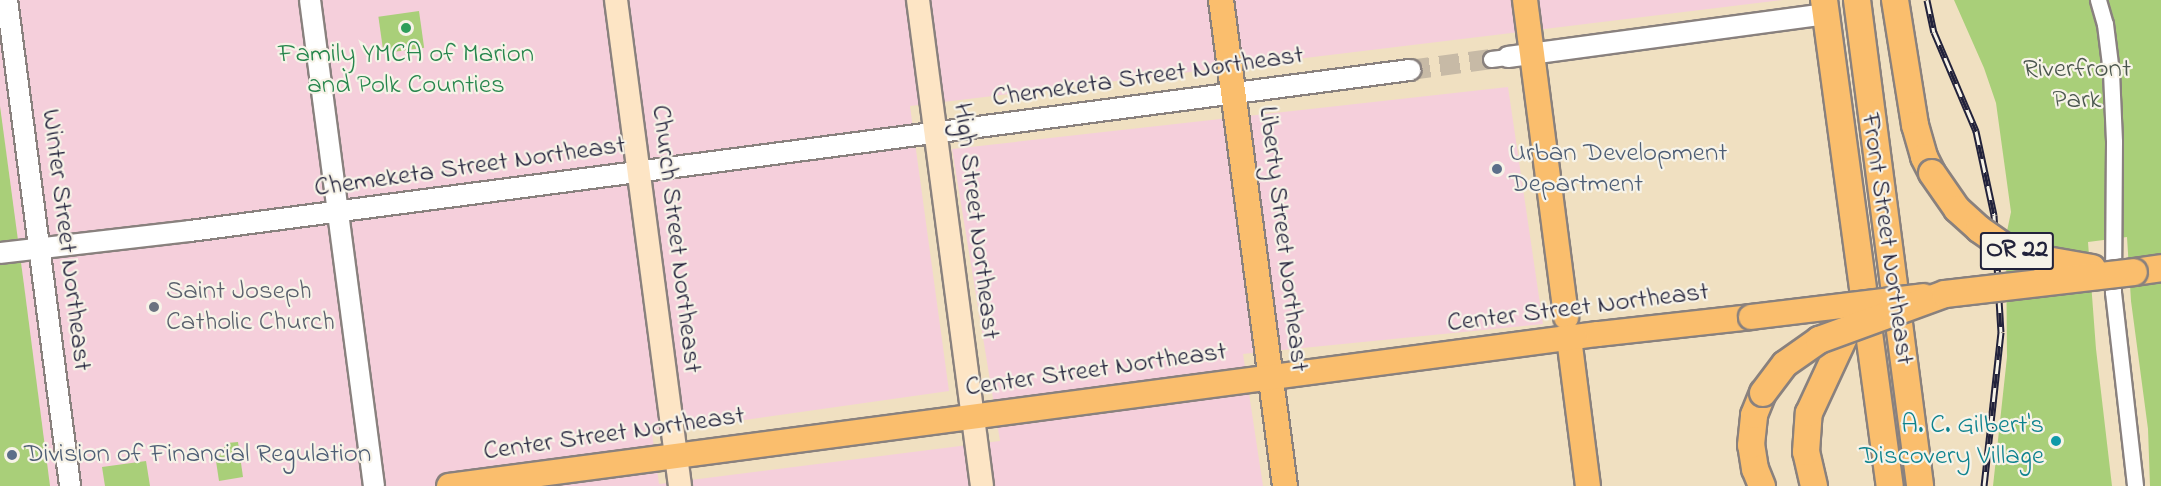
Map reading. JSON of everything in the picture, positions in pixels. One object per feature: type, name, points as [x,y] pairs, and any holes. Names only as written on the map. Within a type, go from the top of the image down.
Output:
[{"type":"highway","name":"Front Street Northeast","points":[[1857,0],[1920,486]]},
{"type":"highway","name":"OR 22","points":[[1895,0],[1915,125],[1924,157],[1932,173],[1957,208],[1979,229],[2006,248],[2070,266],[2134,272],[2161,268]]},
{"type":"highway","name":"Front Street Northeast","points":[[1825,7],[1862,294],[1870,325],[1890,486]]},
{"type":"highway","points":[[1762,486],[1755,469],[1751,445],[1754,415],[1763,393],[1785,364],[1820,340],[1945,294],[2134,272]]},
{"type":"highway","points":[[1814,486],[1806,452],[1809,413],[1844,344],[1862,294]]},
{"type":"main road","name":"Church Street Northeast","points":[[616,0],[680,486]]},
{"type":"main road","name":"High Street Northeast","points":[[918,0],[981,486]]},
{"type":"main road","name":"Liberty Street Northeast","points":[[1221,0],[1285,486]]},
{"type":"main road","points":[[1525,0],[1588,486]]},
{"type":"main road","name":"Center Street Northeast","points":[[449,486],[1270,377],[1568,328],[1751,317],[1945,294]]},
{"type":"street","name":"Winter Street Northeast","points":[[7,0],[70,486]]},
{"type":"street","points":[[310,0],[374,486]]},
{"type":"street","points":[[2098,0],[2107,35],[2111,72],[2114,142],[2113,292],[2135,486]]},
{"type":"street","points":[[1500,58],[1825,7]]},
{"type":"street","name":"Chemeketa Street Northeast","points":[[0,253],[339,211],[1410,70]]},
{"type":"shaded area","points":[[0,0],[1783,0],[910,106],[949,391],[652,433],[659,484],[1000,441],[952,149],[1508,87],[1543,324],[1243,354],[1263,486],[0,486]]},
{"type":"green space","name":"Riverfront Park","points":[[1954,0],[2161,0],[2161,486],[2150,486],[2148,429],[2131,301],[2127,237],[2088,242],[2096,349],[2112,486],[1993,486],[2007,357],[2006,236],[2011,212],[1996,103],[1984,68]]},
{"type":"green space","points":[[419,11],[424,48],[384,53],[378,17]]},
{"type":"green space","points":[[0,106],[24,285],[50,486],[0,486]]},
{"type":"green space","points":[[238,442],[243,477],[219,481],[216,461],[227,443]]},
{"type":"green space","points":[[146,461],[150,486],[105,486],[102,467]]},
{"type":"tunnel","points":[[1410,70],[1491,59]]},
{"type":"railway","points":[[1927,0],[1934,32],[1976,131],[1994,215],[2001,332],[1984,486]]},
{"type":"place","name":"Family YMCA of Marion and Polk Counties","points":[[406,28]]},
{"type":"place","name":"Urban Development Department","points":[[1497,169]]},
{"type":"place","name":"Saint Joseph Catholic Church","points":[[154,307]]},
{"type":"place","name":"A. C. Gilbert's Discovery Village","points":[[2056,441]]},
{"type":"place","name":"Division of Financial Regulation","points":[[12,455]]}]
